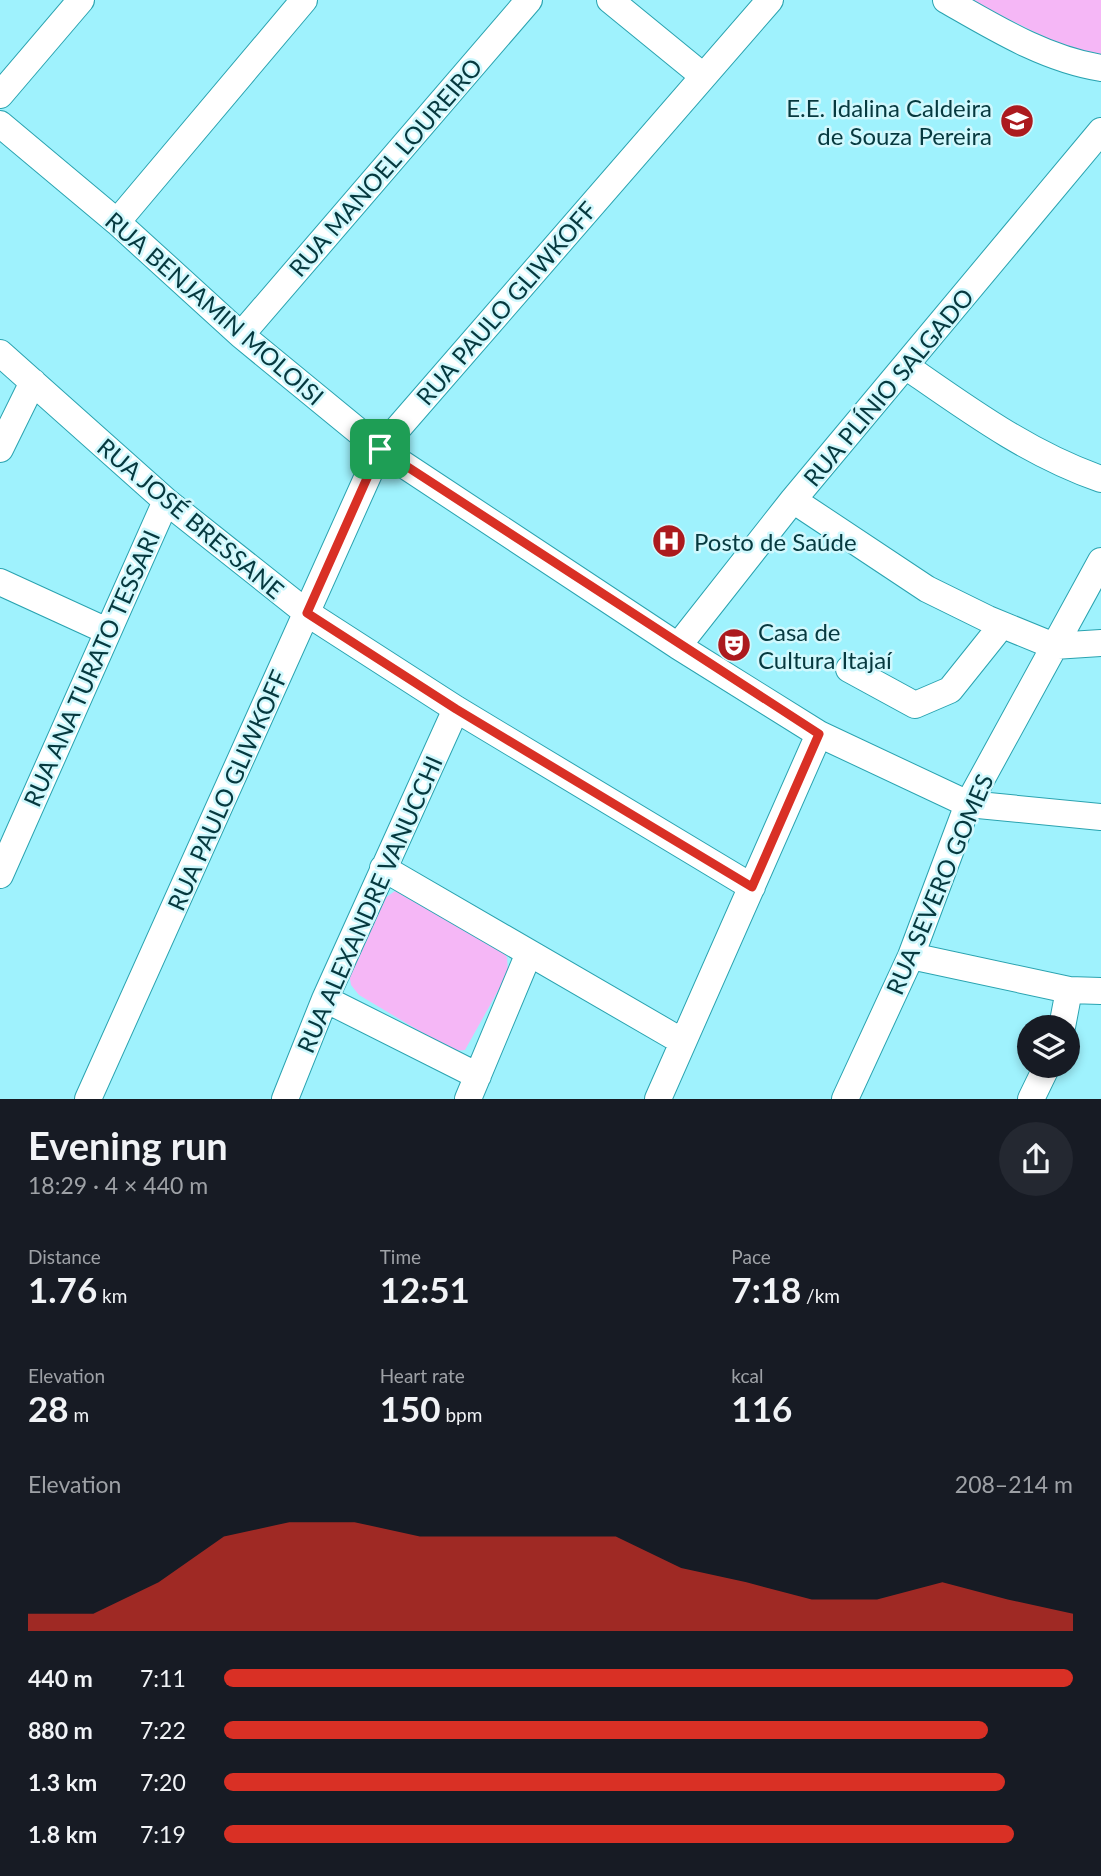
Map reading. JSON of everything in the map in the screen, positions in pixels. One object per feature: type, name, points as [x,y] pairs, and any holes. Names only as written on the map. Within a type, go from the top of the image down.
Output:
[{"type":"street","points":[[0,95],[81,0]]},
{"type":"street","points":[[117,222],[304,0]]},
{"type":"street","name":"RUA MANOEL LOUREIRO","points":[[241,335],[529,0]]},
{"type":"street","points":[[610,0],[703,76]]},
{"type":"street","name":"RUA PAULO GLIWKOFF","points":[[88,1099],[380,449],[770,0]]},
{"type":"street","points":[[946,0],[1015,39],[1084,66],[1101,68]]},
{"type":"street","name":"RUA BENJAMIN MOLOISI","points":[[0,124],[117,222],[241,335],[380,449],[678,646],[819,734],[968,804],[1101,817]]},
{"type":"street","name":"RUA PLÍNIO SALGADO","points":[[678,646],[793,500],[1101,131]]},
{"type":"street","name":"RUA JOSÉ BRESSANE","points":[[0,353],[166,500],[307,613],[456,709],[752,887]]},
{"type":"street","points":[[907,366],[977,416],[1044,456],[1101,479]]},
{"type":"street","points":[[0,449],[33,382]]},
{"type":"street","name":"RUA ANA TURATO TESSARI","points":[[0,874],[166,500]]},
{"type":"street","points":[[793,500],[927,589],[1002,625],[1054,646],[1101,643]]},
{"type":"street","name":"RUA SEVERO GOMES","points":[[845,1099],[911,956],[968,804],[1101,561]]},
{"type":"street","points":[[0,582],[107,631]]},
{"type":"street","points":[[849,669],[915,705],[950,691],[1002,625]]},
{"type":"street","name":"RUA ALEXANDRE VANUCCHI","points":[[285,1099],[325,999],[456,709]]},
{"type":"street","points":[[658,1099],[819,734]]},
{"type":"street","points":[[383,868],[683,1042]]},
{"type":"street","points":[[325,999],[473,1087],[529,953]]},
{"type":"street","points":[[911,956],[1069,990],[1101,992]]},
{"type":"street","points":[[1064,1015],[1069,990]]},
{"type":"street","points":[[1031,1099],[1041,1078]]},
{"type":"shaded area","points":[[969,0],[1101,0],[1101,55],[1065,47]]},
{"type":"shaded area","points":[[395,891],[502,951],[507,957],[508,973],[465,1050],[453,1051],[359,995],[351,985],[349,973],[385,898]]},
{"type":"place","name":"E.E. Idalina Caldeira de Souza Pereira","points":[[1017,121]]},
{"type":"place","name":"Posto de Saúde","points":[[669,541]]},
{"type":"place","name":"Casa de Cultura Itajaí","points":[[734,645]]},
{"type":"route","points":[[380,449],[678,646],[819,734],[752,887],[456,709],[307,613],[380,449]]}]
